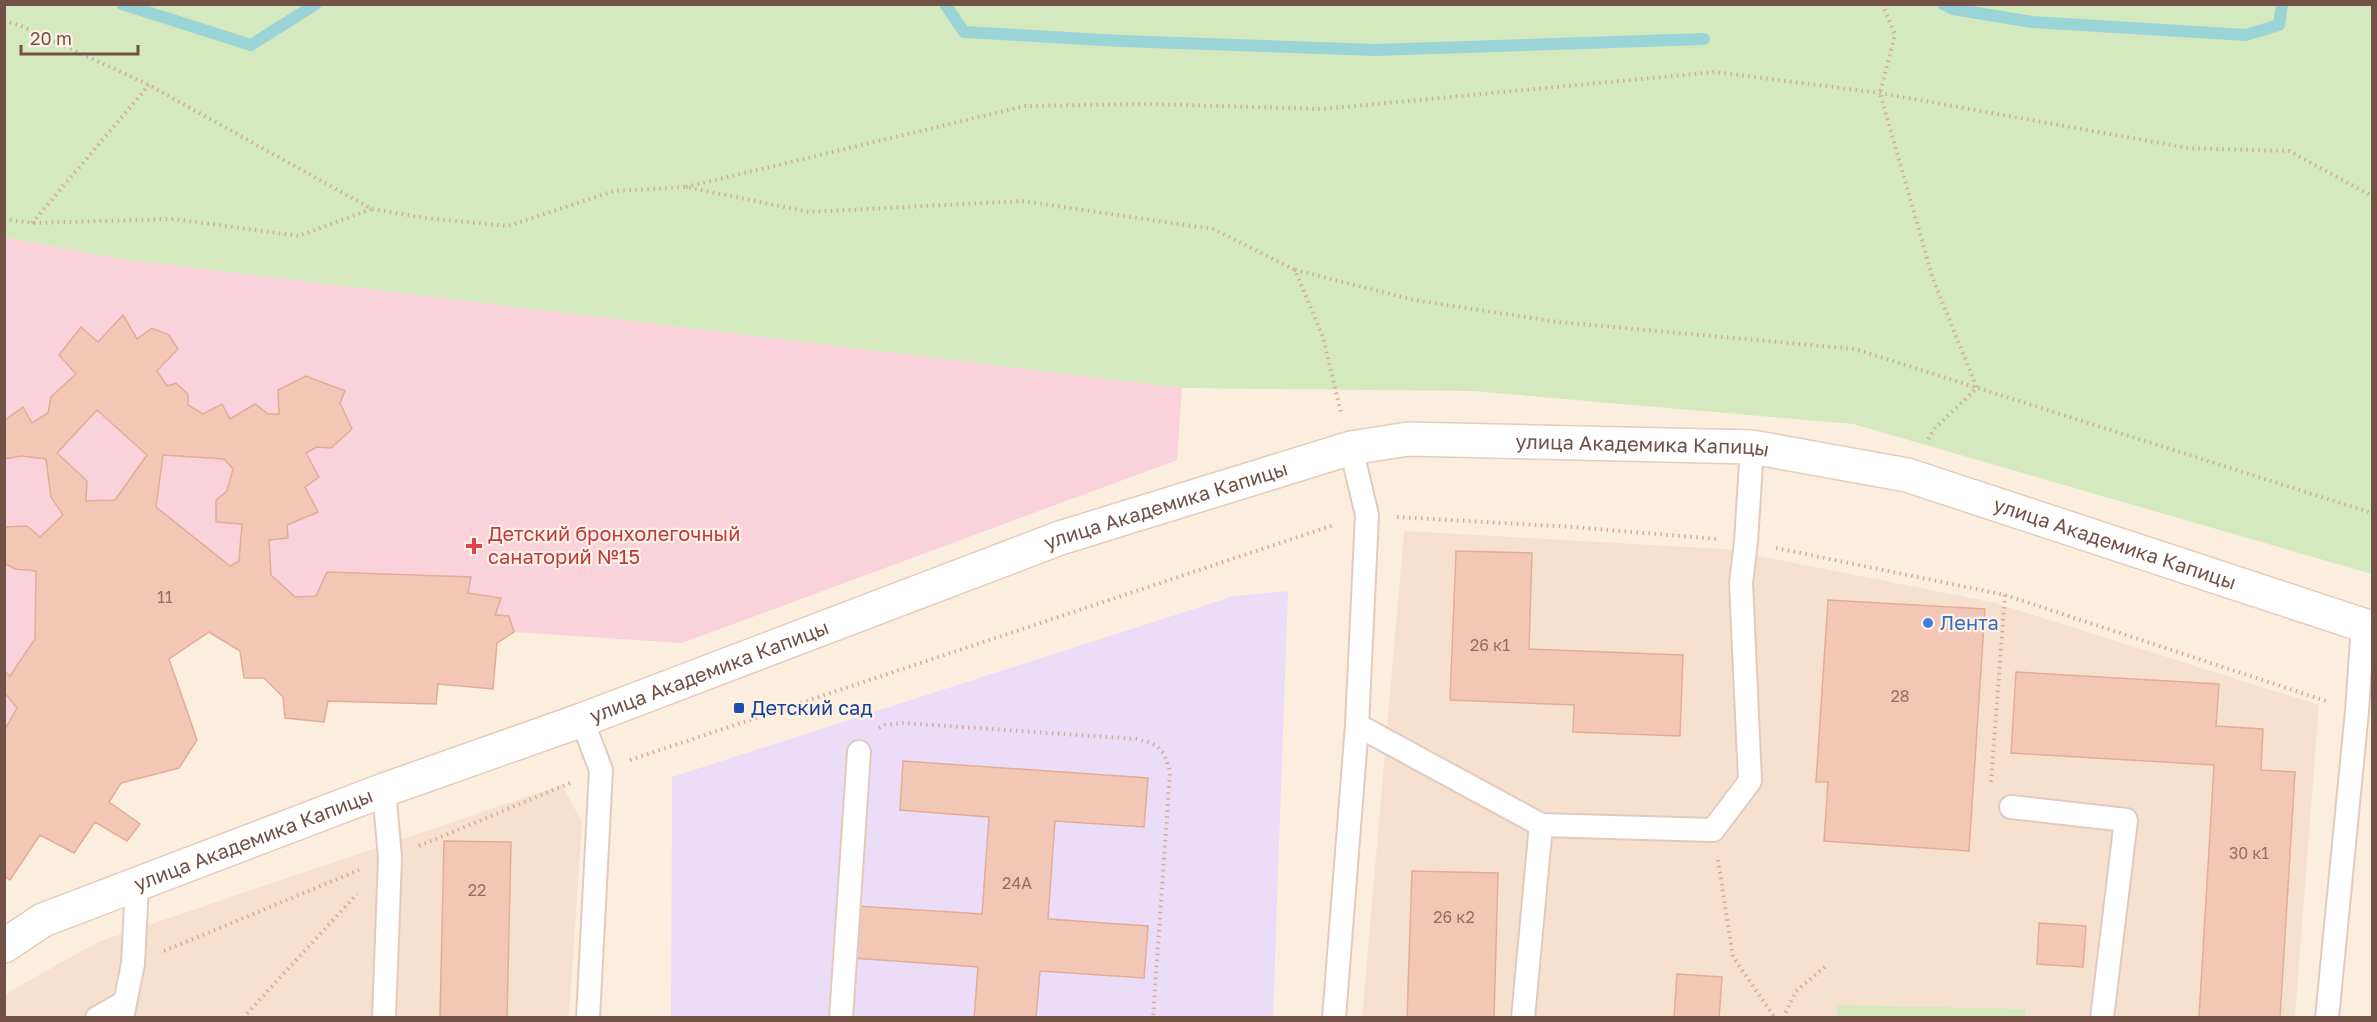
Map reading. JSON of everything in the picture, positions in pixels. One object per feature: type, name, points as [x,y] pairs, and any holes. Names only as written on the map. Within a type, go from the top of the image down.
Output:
[{"type":"street","name":"улица Академика Капицы","points":[[4,946],[43,920],[384,790],[582,720],[1060,538],[1351,448],[1408,439],[1752,447],[1907,475],[2368,627]]},
{"type":"lane","points":[[1357,725],[1541,825],[1713,830],[1750,781],[1741,583],[1752,447]]},
{"type":"lane","points":[[1334,1017],[1357,725],[1366,515],[1351,448]]},
{"type":"lane","points":[[2327,1017],[2368,627]]},
{"type":"lane","points":[[582,720],[601,770],[588,1017]]},
{"type":"lane","points":[[841,1017],[860,752]]},
{"type":"lane","points":[[384,790],[390,858],[384,1017]]},
{"type":"lane","points":[[2011,807],[2126,820],[2102,1017]]},
{"type":"lane","points":[[1523,1017],[1541,825]]},
{"type":"lane","points":[[97,1017],[123,1010],[133,964],[137,884]]},
{"type":"path","points":[[1882,4],[1894,34],[1880,93],[1933,279],[1977,388]]},
{"type":"path","points":[[4,21],[19,25],[149,85],[372,209],[425,218],[508,226],[614,190],[686,187],[1025,106],[1147,104],[1323,109],[1715,72],[1880,93],[2188,148],[2289,151],[2373,196]]},
{"type":"path","points":[[32,223],[149,85]]},
{"type":"path","points":[[686,187],[809,212],[1022,201],[1213,229],[1295,270],[1414,300],[1558,322],[1855,349],[2373,513]]},
{"type":"path","points":[[4,219],[32,223],[174,219],[299,236],[372,209]]},
{"type":"path","points":[[1295,270],[1323,337],[1351,448]]},
{"type":"path","points":[[1925,446],[1935,428],[1977,388]]},
{"type":"path","points":[[133,964],[601,770],[1366,515],[1573,527],[1746,542],[1855,562],[2006,595],[2358,711]]},
{"type":"path","points":[[2006,595],[1990,781],[2011,807]]},
{"type":"path","points":[[860,752],[869,735],[885,725],[904,723],[1136,738],[1153,743],[1166,755],[1170,772],[1153,1017]]},
{"type":"path","points":[[1713,830],[1733,957],[1775,1017]]},
{"type":"path","points":[[243,1017],[390,858]]},
{"type":"path","points":[[1784,1017],[1796,991],[1826,966]]},
{"type":"shaded area","name":"Детский бронхолегочный санаторий №15","points":[[4,237],[115,258],[1182,388],[1177,460],[682,643],[514,632],[497,643],[493,689],[439,684],[436,704],[328,701],[324,722],[285,718],[283,697],[264,678],[244,678],[240,651],[209,633],[169,659],[197,740],[179,768],[121,783],[109,802],[140,824],[127,841],[95,822],[74,853],[40,835],[10,880],[4,876]]},
{"type":"shaded area","points":[[1404,531],[1724,549],[1992,602],[2319,705],[2295,1017],[1362,1018]]},
{"type":"shaded area","points":[[1288,591],[1273,1017],[671,1018],[672,777],[1234,596]]},
{"type":"shaded area","points":[[562,785],[582,822],[569,1017],[5,1018],[4,996],[98,942]]},
{"type":"green space","points":[[4,5],[2372,5],[2372,574],[1853,424],[1473,391],[1182,388],[115,258],[5,237]]},
{"type":"green space","points":[[1837,1005],[2025,1009],[2025,1017],[1837,1017]]},
{"type":"building","points":[[123,315],[137,339],[152,328],[169,335],[178,349],[157,371],[167,386],[176,383],[188,394],[188,405],[203,414],[222,404],[230,419],[255,404],[268,414],[279,414],[278,390],[306,376],[345,391],[340,403],[352,429],[331,448],[317,447],[306,453],[319,477],[305,487],[318,512],[287,525],[288,538],[269,540],[271,575],[295,597],[316,596],[327,572],[471,577],[468,593],[501,598],[495,615],[509,616],[514,632],[497,643],[493,689],[438,684],[436,704],[328,701],[324,722],[285,718],[283,697],[264,678],[244,678],[240,651],[209,632],[169,659],[197,740],[179,768],[121,783],[109,802],[140,824],[127,841],[95,822],[74,853],[40,835],[10,880],[4,876],[4,731],[17,708],[4,692],[4,671],[10,676],[35,639],[36,571],[15,569],[4,563],[4,527],[27,526],[40,537],[63,515],[51,497],[46,459],[21,456],[4,459],[4,421],[23,407],[32,423],[48,413],[51,397],[76,374],[59,355],[81,327],[98,342]],"holes":[[[97,410],[147,455],[115,500],[86,501],[87,481],[57,453]],[[163,455],[224,459],[233,469],[227,491],[216,500],[216,522],[242,524],[239,561],[230,566],[156,507]]]},
{"type":"building","points":[[1456,551],[1532,553],[1529,649],[1683,655],[1680,736],[1573,732],[1574,705],[1450,700]]},
{"type":"building","points":[[1828,600],[1985,609],[1969,851],[1824,841],[1828,782],[1816,782]]},
{"type":"building","points":[[2016,672],[2219,684],[2216,726],[2263,729],[2261,770],[2295,772],[2280,1018],[2199,1018],[2214,765],[2011,753]]},
{"type":"building","points":[[903,761],[1148,778],[1144,827],[1055,821],[1048,919],[1148,926],[1144,978],[1040,971],[1036,1018],[974,1018],[978,967],[853,958],[857,906],[982,914],[989,817],[900,810]]},
{"type":"building","points":[[444,841],[511,842],[507,1018],[440,1018]]},
{"type":"building","points":[[1412,871],[1498,873],[1494,1018],[1407,1018]]},
{"type":"building","points":[[2039,923],[2086,926],[2083,967],[2037,964]]},
{"type":"building","points":[[1677,974],[1722,977],[1719,1018],[1674,1018]]},
{"type":"waterway","points":[[122,4],[251,45],[316,4]]},
{"type":"waterway","points":[[945,4],[964,32],[1121,41],[1375,50],[1704,39]]},
{"type":"waterway","points":[[1943,4],[1953,9],[2032,22],[2246,35],[2279,25],[2282,4]]},
{"type":"place","name":"Детский бронхолегочный санаторий №15","points":[[474,546]]},
{"type":"place","name":"Лента","points":[[1928,623]]},
{"type":"place","name":"Детский сад","points":[[739,708]]}]
